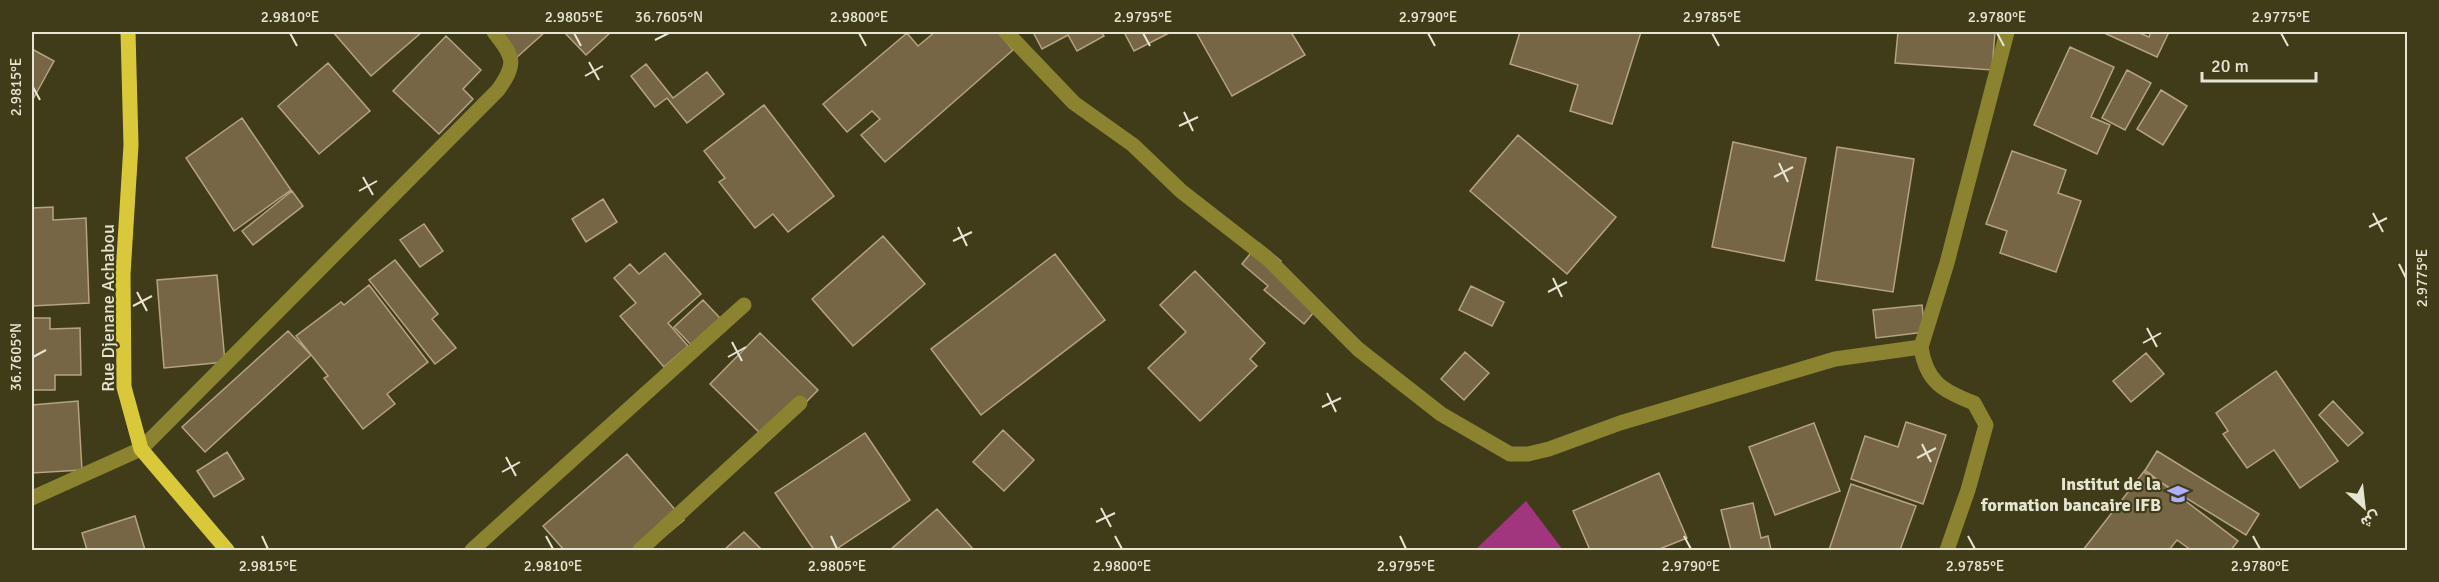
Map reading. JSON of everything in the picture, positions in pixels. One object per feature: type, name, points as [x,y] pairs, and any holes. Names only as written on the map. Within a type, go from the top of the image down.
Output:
[{"type":"main road","name":"Rue Djenane Achabou","points":[[128,32],[131,145],[123,274],[124,387],[141,449],[227,550]]},
{"type":"street","points":[[32,498],[141,449],[498,90],[512,65],[511,53],[494,32]]},
{"type":"street","points":[[1006,32],[1074,103],[1132,144],[1181,191],[1267,258],[1359,349],[1441,414],[1509,454],[1528,454],[1549,449],[1620,423],[1835,359],[1921,347]]},
{"type":"street","points":[[1947,550],[1968,490],[1986,425],[1974,403],[1956,396],[1934,382],[1926,368],[1921,347],[1947,263],[2007,32]]},
{"type":"street","points":[[472,550],[744,305]]},
{"type":"street","points":[[640,550],[800,403]]},
{"type":"shaded area","points":[[1526,501],[1563,550],[1475,550]]},
{"type":"building","points":[[333,32],[422,32],[371,76]]},
{"type":"building","points":[[492,32],[545,32],[516,58]]},
{"type":"building","points":[[564,32],[611,32],[586,55]]},
{"type":"building","points":[[935,32],[998,32],[1013,50],[885,162],[861,135],[880,119],[872,111],[847,132],[823,104],[907,33],[918,46]]},
{"type":"building","points":[[1033,32],[1101,32],[1104,36],[1077,51],[1068,35],[1042,49]]},
{"type":"building","points":[[1124,32],[1171,32],[1134,51]]},
{"type":"building","points":[[1196,32],[1291,32],[1305,55],[1232,96]]},
{"type":"building","points":[[1520,32],[1641,32],[1612,124],[1570,111],[1578,85],[1510,64]]},
{"type":"building","points":[[1898,32],[1995,32],[1992,70],[1895,63]]},
{"type":"building","points":[[2102,32],[2137,32],[2149,37],[2151,32],[2169,32],[2157,57]]},
{"type":"building","points":[[446,36],[481,70],[463,89],[473,99],[439,134],[393,91]]},
{"type":"building","points":[[2070,47],[2114,67],[2091,117],[2110,125],[2097,154],[2034,125]]},
{"type":"building","points":[[32,49],[54,61],[32,101]]},
{"type":"building","points":[[328,63],[370,111],[319,154],[278,106]]},
{"type":"building","points":[[646,64],[673,98],[707,72],[724,94],[687,123],[667,98],[655,107],[631,76]]},
{"type":"building","points":[[2127,70],[2151,83],[2125,130],[2102,118]]},
{"type":"building","points":[[2161,90],[2187,106],[2163,145],[2137,129]]},
{"type":"building","points":[[764,105],[834,196],[788,232],[773,214],[755,228],[719,182],[725,178],[704,151]]},
{"type":"building","points":[[242,118],[291,190],[234,231],[186,158]]},
{"type":"building","points":[[1518,135],[1616,217],[1567,274],[1470,191]]},
{"type":"building","points":[[1733,142],[1806,158],[1784,261],[1712,247]]},
{"type":"building","points":[[1837,147],[1914,159],[1893,292],[1816,280]]},
{"type":"building","points":[[2012,151],[2066,170],[2058,193],[2081,201],[2056,272],[2000,253],[2007,231],[1986,224]]},
{"type":"building","points":[[292,191],[303,206],[253,245],[242,231]]},
{"type":"building","points":[[603,199],[617,222],[586,242],[572,219]]},
{"type":"building","points":[[53,207],[53,220],[86,218],[89,303],[32,306],[32,208]]},
{"type":"building","points":[[424,224],[443,251],[420,267],[400,240]]},
{"type":"building","points":[[883,236],[925,284],[853,346],[812,299]]},
{"type":"building","points":[[1259,243],[1281,261],[1275,268],[1319,306],[1304,324],[1264,290],[1268,286],[1242,264]]},
{"type":"building","points":[[665,253],[701,294],[668,323],[688,346],[664,367],[620,316],[636,303],[614,278],[630,264],[639,274]]},
{"type":"building","points":[[1055,254],[1105,320],[981,415],[931,349]]},
{"type":"building","points":[[395,260],[438,314],[432,319],[456,348],[435,364],[369,280]]},
{"type":"building","points":[[1195,271],[1265,343],[1250,359],[1257,366],[1200,421],[1148,368],[1186,332],[1160,305]]},
{"type":"building","points":[[217,275],[225,362],[164,368],[157,280]]},
{"type":"building","points":[[369,285],[428,362],[387,394],[395,404],[363,429],[324,378],[328,376],[296,336],[341,302],[344,305]]},
{"type":"building","points":[[1471,286],[1504,302],[1492,326],[1459,310]]},
{"type":"building","points":[[703,300],[720,318],[692,346],[674,327]]},
{"type":"building","points":[[1922,305],[1925,332],[1876,338],[1873,310]]},
{"type":"building","points":[[32,318],[50,318],[50,329],[80,328],[81,375],[55,375],[55,390],[32,390]]},
{"type":"building","points":[[288,331],[311,355],[205,452],[182,427]]},
{"type":"building","points":[[760,333],[818,390],[768,441],[710,384]]},
{"type":"building","points":[[1465,352],[1489,373],[1464,400],[1441,379]]},
{"type":"building","points":[[2146,353],[2164,374],[2131,402],[2113,381]]},
{"type":"building","points":[[2276,371],[2338,461],[2300,488],[2274,450],[2247,468],[2223,434],[2228,431],[2216,413]]},
{"type":"building","points":[[78,401],[82,470],[32,473],[32,405]]},
{"type":"building","points":[[2333,401],[2363,433],[2348,446],[2319,415]]},
{"type":"building","points":[[1906,422],[1946,435],[1923,504],[1851,479],[1865,436],[1898,447]]},
{"type":"building","points":[[1814,423],[1840,491],[1775,515],[1749,447]]},
{"type":"building","points":[[1003,430],[1034,460],[1004,491],[973,462]]},
{"type":"building","points":[[865,433],[910,500],[835,550],[814,550],[775,493]]},
{"type":"building","points":[[2157,451],[2259,514],[2246,535],[2144,472]]},
{"type":"building","points":[[227,452],[244,479],[214,497],[197,471]]},
{"type":"building","points":[[627,454],[684,520],[648,550],[564,550],[543,526]]},
{"type":"building","points":[[2145,470],[2238,541],[2231,550],[2191,550],[2177,540],[2169,550],[2083,550]]},
{"type":"building","points":[[1659,473],[1687,538],[1657,550],[1590,550],[1573,511]]},
{"type":"building","points":[[1851,484],[1916,506],[1900,550],[1829,550]]},
{"type":"building","points":[[1753,503],[1761,538],[1768,536],[1771,550],[1731,550],[1721,510]]},
{"type":"building","points":[[937,509],[974,550],[890,550]]},
{"type":"building","points":[[135,516],[145,550],[87,550],[82,533]]},
{"type":"building","points":[[744,532],[762,550],[724,550]]},
{"type":"place","name":"Institut de la formation bancaire IFB","points":[[2178,494]]}]
